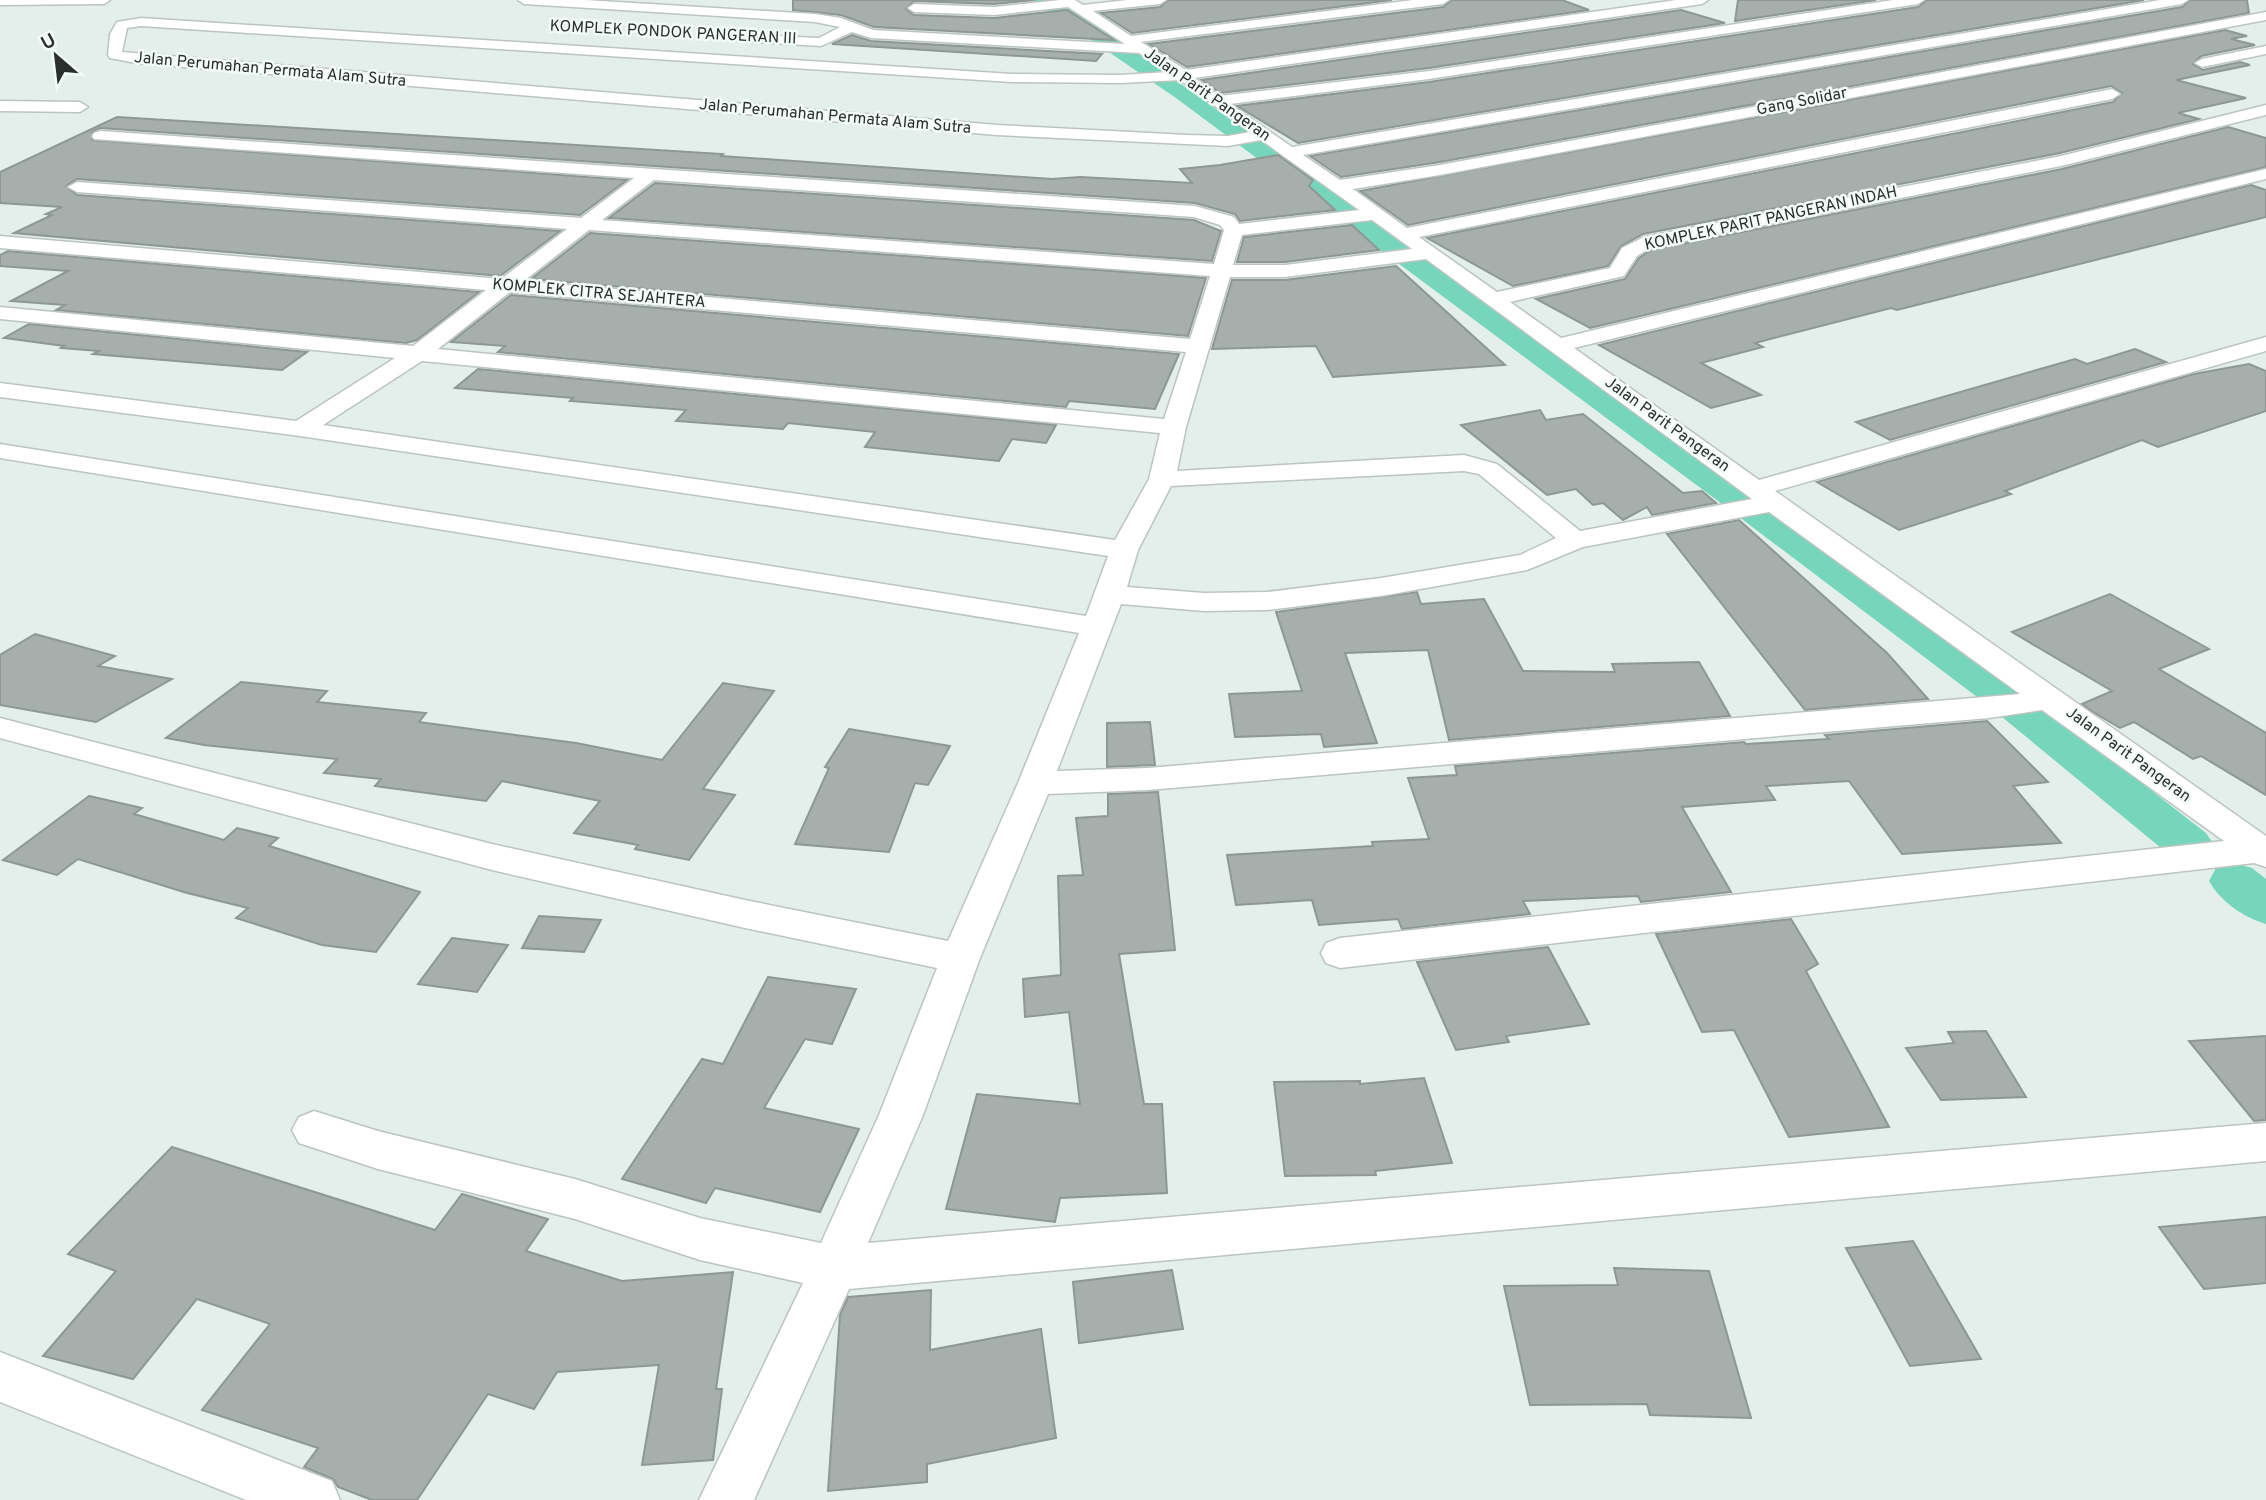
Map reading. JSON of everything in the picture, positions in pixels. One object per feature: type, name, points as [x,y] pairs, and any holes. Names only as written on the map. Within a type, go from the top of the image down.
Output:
[{"type":"street","points":[[0,1],[104,0]]},
{"type":"street","points":[[524,0],[815,18],[836,21],[871,34],[1095,48],[1133,46],[1443,0]]},
{"type":"street","points":[[914,8],[994,11],[1160,0]]},
{"type":"street","points":[[1178,75],[1702,0]]},
{"type":"street","points":[[1216,101],[1419,77],[1918,0]]},
{"type":"street","points":[[1289,152],[2182,0]]},
{"type":"street","name":"Jalan Parit Pangeran","points":[[1070,4],[1216,101],[1258,136],[1289,152],[1338,186],[1370,215],[1431,253],[2040,700],[2263,852]]},
{"type":"street","points":[[843,5],[826,14],[865,17]]},
{"type":"street","name":"Gang Solidar","points":[[1338,186],[1440,170],[2266,16]]},
{"type":"street","points":[[904,20],[982,25]]},
{"type":"street","name":"Jalan Perumahan Permata Alam Sutra","points":[[1178,75],[1143,78],[1012,78],[141,22],[122,25],[117,34],[115,55],[136,59],[997,130],[1228,141],[1258,136]]},
{"type":"street","name":"KOMPLEK PONDOK PANGERAN III","points":[[726,36],[821,41],[851,27]]},
{"type":"street","points":[[1853,39],[1886,50]]},
{"type":"street","points":[[2202,63],[2266,50]]},
{"type":"street","points":[[1404,234],[2112,94]]},
{"type":"street","points":[[0,106],[80,107]]},
{"type":"street","points":[[0,114],[17,106]]},
{"type":"street","name":"KOMPLEK PARIT PANGERAN INDAH","points":[[1494,299],[1617,272],[1629,252],[1644,243],[2061,160],[2266,110]]},
{"type":"street","points":[[100,136],[1195,212],[1227,221],[1234,230]]},
{"type":"street","points":[[300,429],[417,354],[650,174]]},
{"type":"street","points":[[1558,345],[2266,174]]},
{"type":"street","points":[[77,187],[1221,271],[1285,271],[1431,253]]},
{"type":"street","points":[[1234,230],[1370,215]]},
{"type":"street","points":[[726,1500],[834,1268],[901,1115],[960,958],[1035,783],[1097,627],[1124,550],[1162,480],[1174,426],[1234,230]]},
{"type":"street","name":"KOMPLEK CITRA SEJAHTERA","points":[[0,242],[1199,345]]},
{"type":"street","points":[[0,313],[1174,426]]},
{"type":"street","points":[[1110,594],[1203,602],[1266,601],[1381,587],[1527,562],[1575,540],[1728,511],[2266,344]]},
{"type":"street","points":[[0,390],[300,429],[1124,550]]},
{"type":"street","points":[[0,451],[1097,627]]},
{"type":"street","points":[[1162,480],[1464,463],[1488,469],[1575,540]]},
{"type":"street","points":[[1035,783],[1161,778],[1989,708],[2040,700]]},
{"type":"street","points":[[0,728],[492,858],[960,958]]},
{"type":"street","points":[[1340,953],[2263,852]]},
{"type":"street","points":[[314,1130],[378,1150],[575,1199],[700,1239],[834,1268],[2266,1142]]},
{"type":"street","points":[[0,1377],[313,1500]]},
{"type":"building","points":[[793,0],[1035,0],[994,4],[914,1],[906,9],[914,15],[994,18],[1067,10],[1114,40],[874,27],[841,15],[793,10]]},
{"type":"building","points":[[1168,0],[1392,0],[1132,33],[1101,13],[1160,7]]},
{"type":"building","points":[[1452,0],[1562,0],[1589,10],[1187,67],[1149,44],[1443,7]]},
{"type":"building","points":[[1738,0],[1876,0],[1735,21]]},
{"type":"building","points":[[1927,0],[2144,0],[1298,143],[1237,106],[1429,82],[1918,7]]},
{"type":"building","points":[[2190,0],[2247,0],[2249,13],[1440,162],[1341,177],[1310,156],[2182,7]]},
{"type":"building","points":[[1681,10],[1725,23],[1429,68],[1220,93],[1202,80]]},
{"type":"building","points":[[2225,30],[2247,36],[2231,39],[2255,45],[2201,56],[2193,64],[2203,70],[2240,62],[2250,65],[2176,80],[2246,98],[2178,113],[2199,119],[2060,153],[1643,234],[1621,246],[1608,266],[1513,286],[1427,238],[2113,102],[2122,93],[2111,86],[1408,225],[1360,191]]},
{"type":"building","points":[[852,35],[871,41],[1102,54],[1096,61],[832,44]]},
{"type":"building","points":[[117,117],[723,154],[721,156],[1052,179],[1080,177],[1192,183],[1180,169],[1278,155],[1313,180],[1309,186],[1335,210],[1240,221],[1235,214],[1195,203],[100,128],[92,132],[92,140],[627,180],[580,215],[77,179],[66,186],[77,195],[560,231],[500,276],[14,233],[52,215],[46,214],[62,207],[0,203],[0,172]]},
{"type":"building","points":[[2228,127],[2266,138],[2266,167],[1590,328],[1536,299],[1625,279],[1639,258],[1651,250],[2062,169]]},
{"type":"building","points":[[655,183],[1194,220],[1221,231],[1212,261],[609,218]]},
{"type":"building","points":[[2251,185],[2266,190],[2266,217],[1755,343],[1763,347],[1701,363],[1761,395],[1711,408],[1599,345]]},
{"type":"building","points":[[1352,225],[1379,250],[1285,262],[1237,262],[1244,237]]},
{"type":"building","points":[[590,233],[1206,278],[1188,336],[531,279]]},
{"type":"building","points":[[8,251],[479,292],[417,340],[406,343],[56,310],[65,305],[11,301],[68,271],[0,266],[0,255]]},
{"type":"building","points":[[1396,266],[1505,365],[1333,377],[1316,346],[1212,349],[1232,280],[1285,280]]},
{"type":"building","points":[[511,295],[1179,354],[1155,409],[1069,401],[1066,407],[498,352],[505,346],[451,342]]},
{"type":"building","points":[[29,324],[307,352],[282,370],[93,354],[99,351],[61,348],[64,346],[4,338]]},
{"type":"building","points":[[2135,349],[2166,362],[1890,440],[1856,422],[2075,359],[2087,364]]},
{"type":"building","points":[[2249,364],[2266,371],[2266,411],[2158,447],[2142,440],[2005,491],[2011,494],[1899,530],[1817,482],[2194,374]]},
{"type":"building","points":[[478,369],[1056,425],[1046,443],[1012,439],[999,461],[865,447],[875,432],[788,423],[783,429],[676,421],[686,410],[455,388]]},
{"type":"building","points":[[1540,410],[1546,420],[1583,414],[1683,493],[1702,491],[1716,503],[1652,515],[1647,507],[1623,520],[1603,503],[1593,505],[1576,489],[1547,495],[1461,425]]},
{"type":"building","points":[[1739,520],[1887,653],[1928,699],[1805,710],[1667,534]]},
{"type":"building","points":[[1417,592],[1421,604],[1484,599],[1523,671],[1615,672],[1612,664],[1699,662],[1730,716],[1449,740],[1428,650],[1345,653],[1377,743],[1324,747],[1321,734],[1235,737],[1229,694],[1302,691],[1276,612]]},
{"type":"building","points":[[2110,594],[2209,649],[2159,669],[2266,733],[2266,795],[2201,756],[2193,759],[2134,722],[2120,728],[2093,712],[2082,704],[2112,691],[2012,632]]},
{"type":"building","points":[[35,634],[115,656],[98,666],[172,679],[96,722],[0,705],[0,655]]},
{"type":"building","points":[[241,682],[327,691],[317,702],[426,713],[419,722],[576,743],[662,760],[723,683],[774,691],[703,789],[735,795],[689,860],[635,849],[638,845],[574,833],[600,801],[502,781],[486,801],[375,786],[381,779],[324,773],[337,759],[204,745],[166,738]]},
{"type":"building","points":[[1987,721],[2048,782],[2013,786],[2061,843],[1902,854],[1849,781],[1766,786],[1775,800],[1682,807],[1731,892],[1641,902],[1638,896],[1523,901],[1530,914],[1402,929],[1398,919],[1319,925],[1312,900],[1236,905],[1227,855],[1373,846],[1372,842],[1429,839],[1408,778],[1457,775],[1455,766],[1744,742],[1829,739],[1825,735]]},
{"type":"building","points":[[1150,722],[1155,765],[1107,767],[1107,723]]},
{"type":"building","points":[[849,729],[950,746],[928,785],[915,783],[889,852],[795,844],[829,768],[825,767]]},
{"type":"building","points":[[1158,792],[1175,950],[1119,954],[1144,1104],[1162,1104],[1167,1193],[1060,1198],[1055,1222],[946,1209],[977,1094],[1080,1104],[1069,1012],[1025,1017],[1023,979],[1061,975],[1058,876],[1083,875],[1076,818],[1108,816],[1108,794]]},
{"type":"building","points":[[89,796],[142,808],[134,814],[224,840],[237,828],[278,838],[269,846],[420,892],[376,952],[322,945],[236,918],[248,908],[187,893],[78,859],[57,875],[3,860]]},
{"type":"building","points":[[539,916],[601,920],[584,952],[522,948]]},
{"type":"building","points":[[1791,919],[1818,964],[1806,971],[1889,1127],[1789,1137],[1734,1030],[1702,1032],[1656,934]]},
{"type":"building","points":[[452,938],[508,945],[477,992],[418,984]]},
{"type":"building","points":[[1548,947],[1589,1024],[1506,1036],[1509,1042],[1456,1050],[1417,962]]},
{"type":"building","points":[[768,977],[856,989],[832,1044],[805,1039],[764,1108],[859,1129],[820,1212],[715,1188],[706,1203],[622,1179],[702,1059],[723,1064]]},
{"type":"building","points":[[1986,1031],[2026,1097],[1941,1100],[1906,1048],[1954,1043],[1948,1032]]},
{"type":"building","points":[[2266,1036],[2266,1120],[2254,1121],[2189,1041]]},
{"type":"building","points":[[1424,1078],[1452,1163],[1375,1171],[1376,1175],[1285,1176],[1274,1082],[1360,1081],[1360,1084]]},
{"type":"building","points":[[172,1147],[435,1230],[462,1194],[548,1219],[526,1251],[622,1281],[733,1272],[716,1389],[722,1389],[713,1460],[642,1465],[659,1365],[557,1372],[534,1409],[488,1394],[417,1500],[372,1500],[338,1487],[333,1479],[304,1467],[318,1448],[202,1410],[270,1324],[197,1299],[133,1379],[43,1356],[116,1271],[68,1254]]},
{"type":"building","points":[[2266,1217],[2266,1283],[2204,1289],[2159,1227]]},
{"type":"building","points":[[1913,1241],[1981,1359],[1910,1366],[1846,1248]]},
{"type":"building","points":[[1614,1268],[1709,1271],[1751,1418],[1650,1415],[1647,1404],[1530,1405],[1504,1286],[1618,1285]]},
{"type":"building","points":[[1172,1270],[1183,1329],[1079,1343],[1073,1282]]},
{"type":"building","points":[[931,1290],[930,1350],[1041,1329],[1056,1438],[927,1464],[927,1482],[828,1491],[840,1315],[848,1297]]},
{"type":"waterway","points":[[1042,0],[1108,41],[1183,94],[1735,496],[2000,694],[2189,845]]},
{"type":"waterway","points":[[2234,881],[2266,905]]}]
